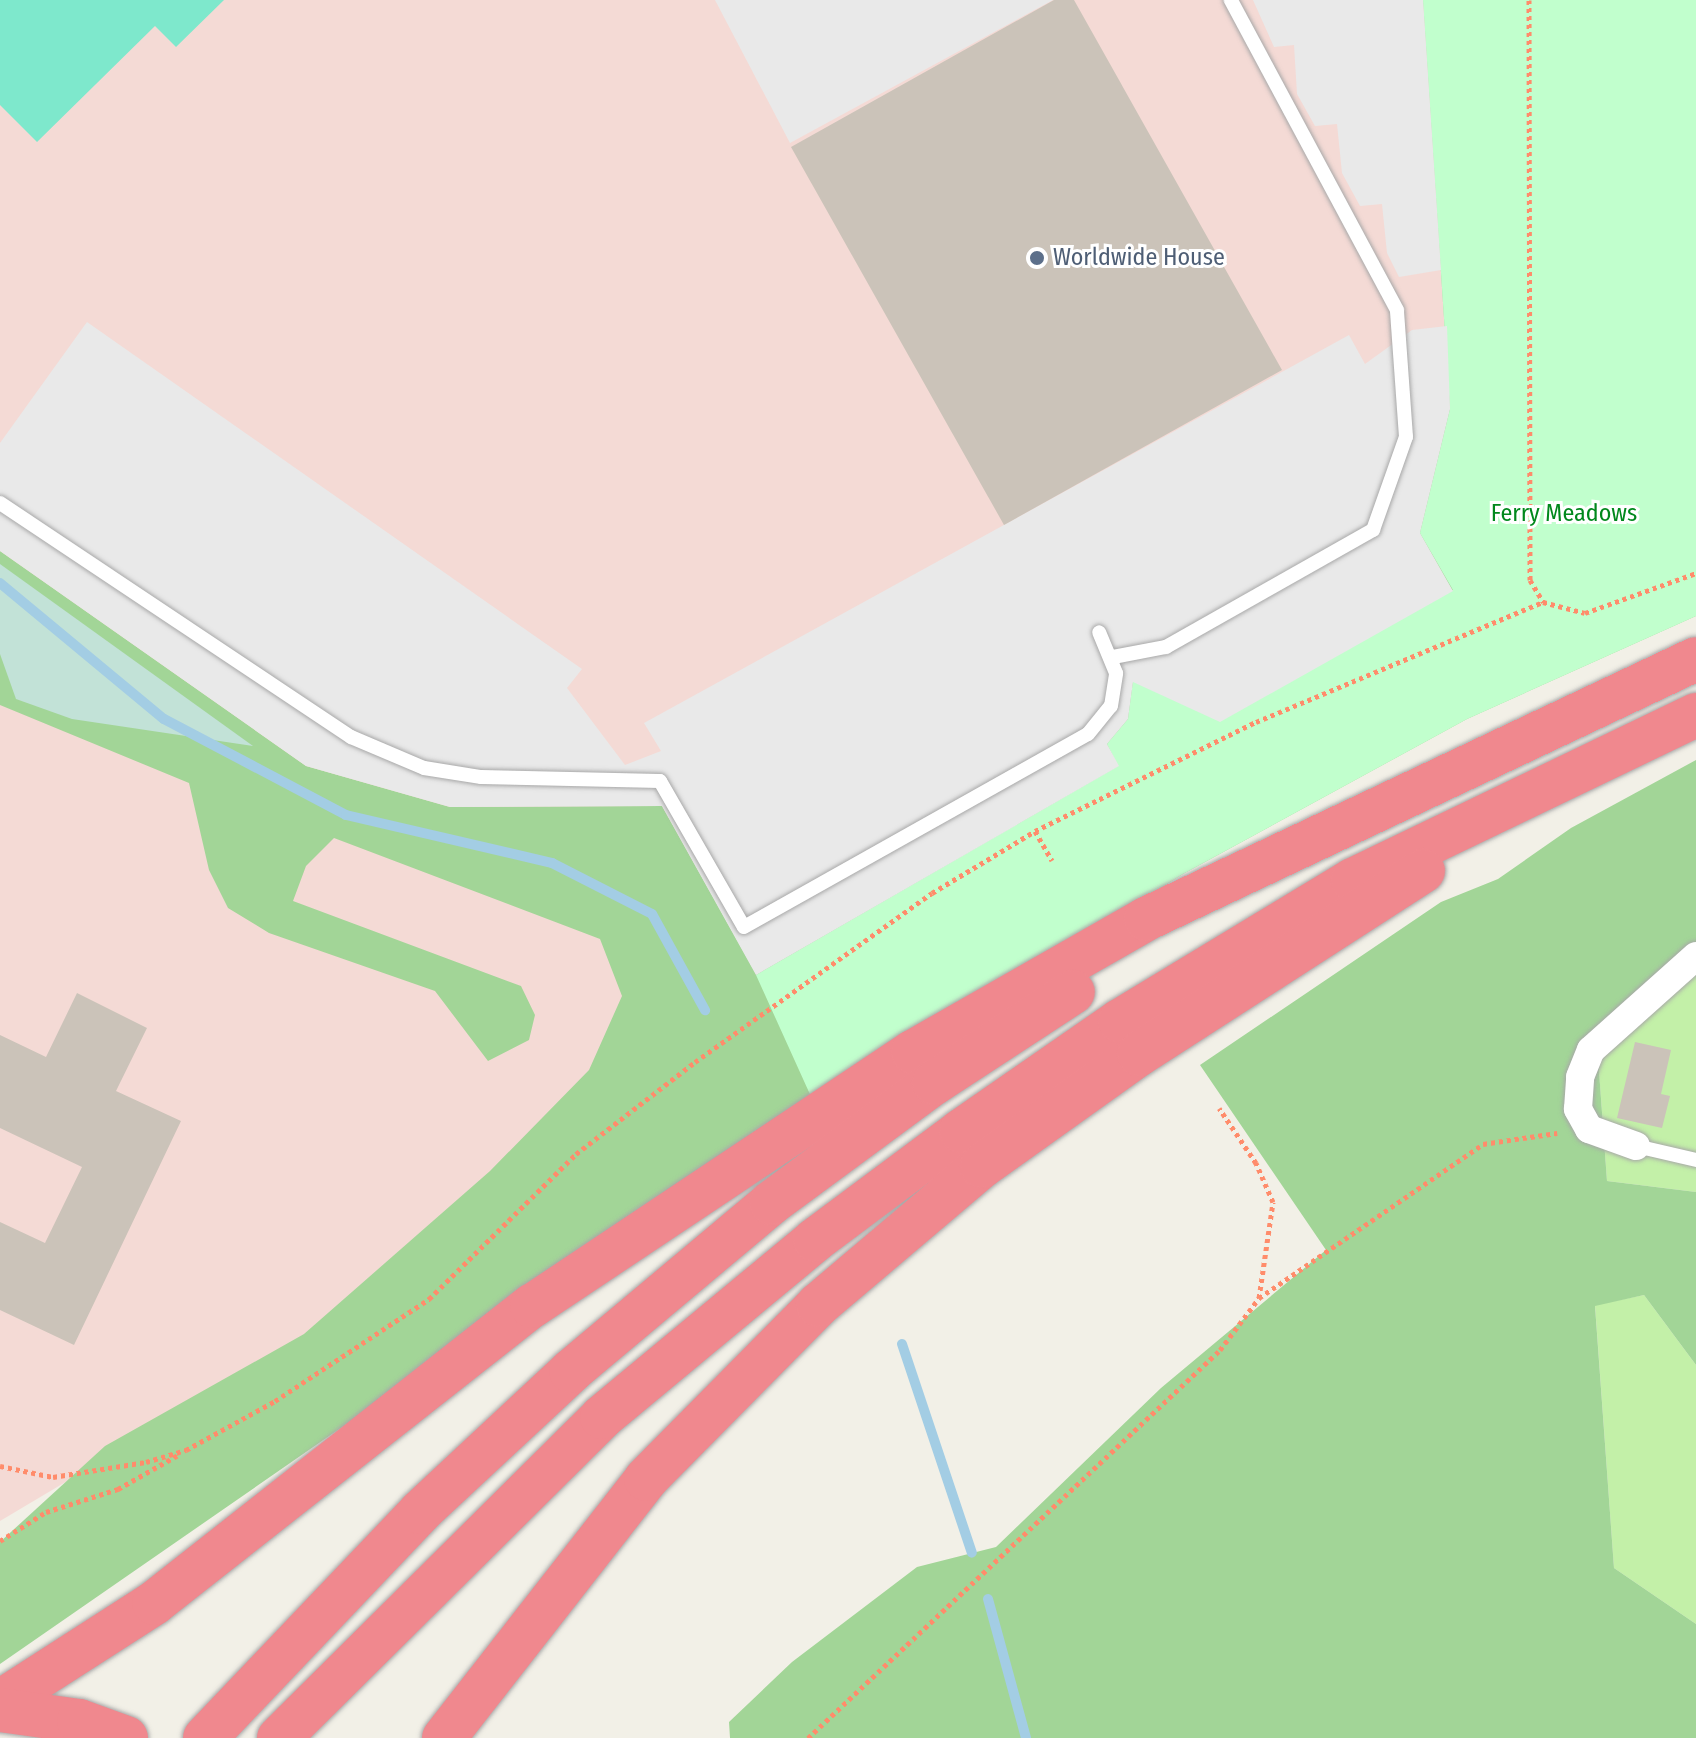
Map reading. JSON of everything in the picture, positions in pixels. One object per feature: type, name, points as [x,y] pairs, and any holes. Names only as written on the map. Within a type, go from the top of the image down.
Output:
[{"type":"highway","points":[[0,1702],[154,1603],[532,1306],[913,1052],[1146,919],[1527,734],[1696,659]]},
{"type":"highway","points":[[279,1738],[335,1677],[602,1417],[815,1240],[961,1131],[1120,1021],[1272,929],[1542,784],[1696,715]]},
{"type":"highway","points":[[205,1738],[420,1512],[571,1371],[771,1203],[921,1092],[1157,937],[1527,734]]},
{"type":"highway","points":[[444,1738],[646,1479],[818,1305],[982,1166],[1139,1054],[1395,891],[1542,784]]},
{"type":"highway","points":[[0,1710],[79,1721],[126,1738]]},
{"type":"street","points":[[1636,1146],[1589,1129],[1578,1109],[1580,1077],[1591,1050],[1696,956]]},
{"type":"lane","points":[[1113,657],[1166,647],[1373,530],[1406,437],[1397,310],[1231,0]]},
{"type":"lane","points":[[0,503],[351,737],[424,768],[481,777],[660,781],[744,927],[1088,734],[1111,706],[1113,657],[1099,632]]},
{"type":"lane","points":[[1636,1146],[1696,1160]]},
{"type":"path","points":[[1529,0],[1530,580],[1543,602]]},
{"type":"path","points":[[0,1541],[46,1512],[118,1489],[287,1394],[429,1299],[600,1135],[932,893],[1035,831],[1256,722],[1543,602],[1585,613],[1696,573]]},
{"type":"path","points":[[1035,831],[1052,861]]},
{"type":"path","points":[[1219,1108],[1256,1163],[1273,1202],[1259,1298]]},
{"type":"path","points":[[808,1738],[1220,1350],[1259,1298],[1483,1144],[1589,1129]]},
{"type":"path","points":[[0,1466],[53,1477],[186,1450]]},
{"type":"shaded area","points":[[0,0],[1423,0],[1450,409],[402,1282],[0,1521]]},
{"type":"shaded area","points":[[715,0],[1053,0],[790,143]]},
{"type":"shaded area","points":[[1253,0],[1423,0],[1441,270],[1399,277],[1387,253],[1382,204],[1360,206],[1342,173],[1337,124],[1315,126],[1297,94],[1294,45],[1274,47]]},
{"type":"shaded area","points":[[87,322],[582,669],[567,688],[625,765],[661,751],[644,723],[1349,335],[1365,364],[1412,330],[1447,326],[1450,409],[1420,533],[1453,591],[1220,722],[1133,682],[1128,719],[1107,744],[1119,766],[756,975],[662,806],[450,807],[306,766],[0,551],[0,443]]},
{"type":"shaded area","points":[[0,564],[253,746],[72,719],[16,699],[0,654]]},
{"type":"green space","points":[[0,0],[224,0],[176,47],[155,26],[37,142],[0,105]]},
{"type":"green space","points":[[1423,0],[1696,0],[1696,616],[1467,719],[1183,874],[813,1101],[0,1664],[0,1542],[105,1446],[304,1334],[490,1171],[589,1070],[622,996],[600,939],[334,838],[306,866],[293,901],[521,986],[535,1015],[529,1040],[488,1061],[435,991],[269,933],[228,908],[209,870],[189,783],[0,705],[0,551],[306,766],[450,807],[662,806],[756,974],[1450,409]]},
{"type":"green space","name":"Ferry Meadows","points":[[1423,0],[1696,0],[1696,616],[1467,719],[1183,874],[813,1101],[756,975],[1118,766],[1107,744],[1128,719],[1133,681],[1453,590],[1420,533],[1450,409]]},
{"type":"green space","points":[[1696,760],[1696,963],[1604,1035],[1599,1071],[1607,1181],[1696,1192],[1696,1365],[1644,1295],[1595,1306],[1614,1568],[1696,1624],[1696,1738],[730,1738],[729,1722],[792,1662],[917,1567],[996,1547],[1161,1388],[1326,1250],[1200,1065],[1441,902],[1498,879],[1571,828]]},
{"type":"green space","points":[[1696,963],[1696,1192],[1607,1181],[1599,1071],[1604,1035]]},
{"type":"green space","points":[[1644,1295],[1696,1365],[1696,1624],[1614,1568],[1595,1305]]},
{"type":"building","name":"Worldwide House","points":[[1054,0],[1074,0],[1282,370],[1004,525],[791,147]]},
{"type":"building","points":[[77,993],[147,1028],[116,1091],[181,1121],[74,1345],[0,1310],[0,1222],[45,1243],[82,1167],[0,1128],[0,1035],[46,1057]]},
{"type":"building","points":[[1635,1042],[1671,1050],[1661,1094],[1670,1096],[1662,1128],[1617,1118]]},
{"type":"waterway","points":[[0,583],[164,719],[346,815],[552,863],[652,914],[705,1010]]},
{"type":"waterway","points":[[902,1344],[972,1553]]},
{"type":"waterway","points":[[988,1599],[1026,1738]]},
{"type":"place","name":"Worldwide House","points":[[1037,258]]}]
